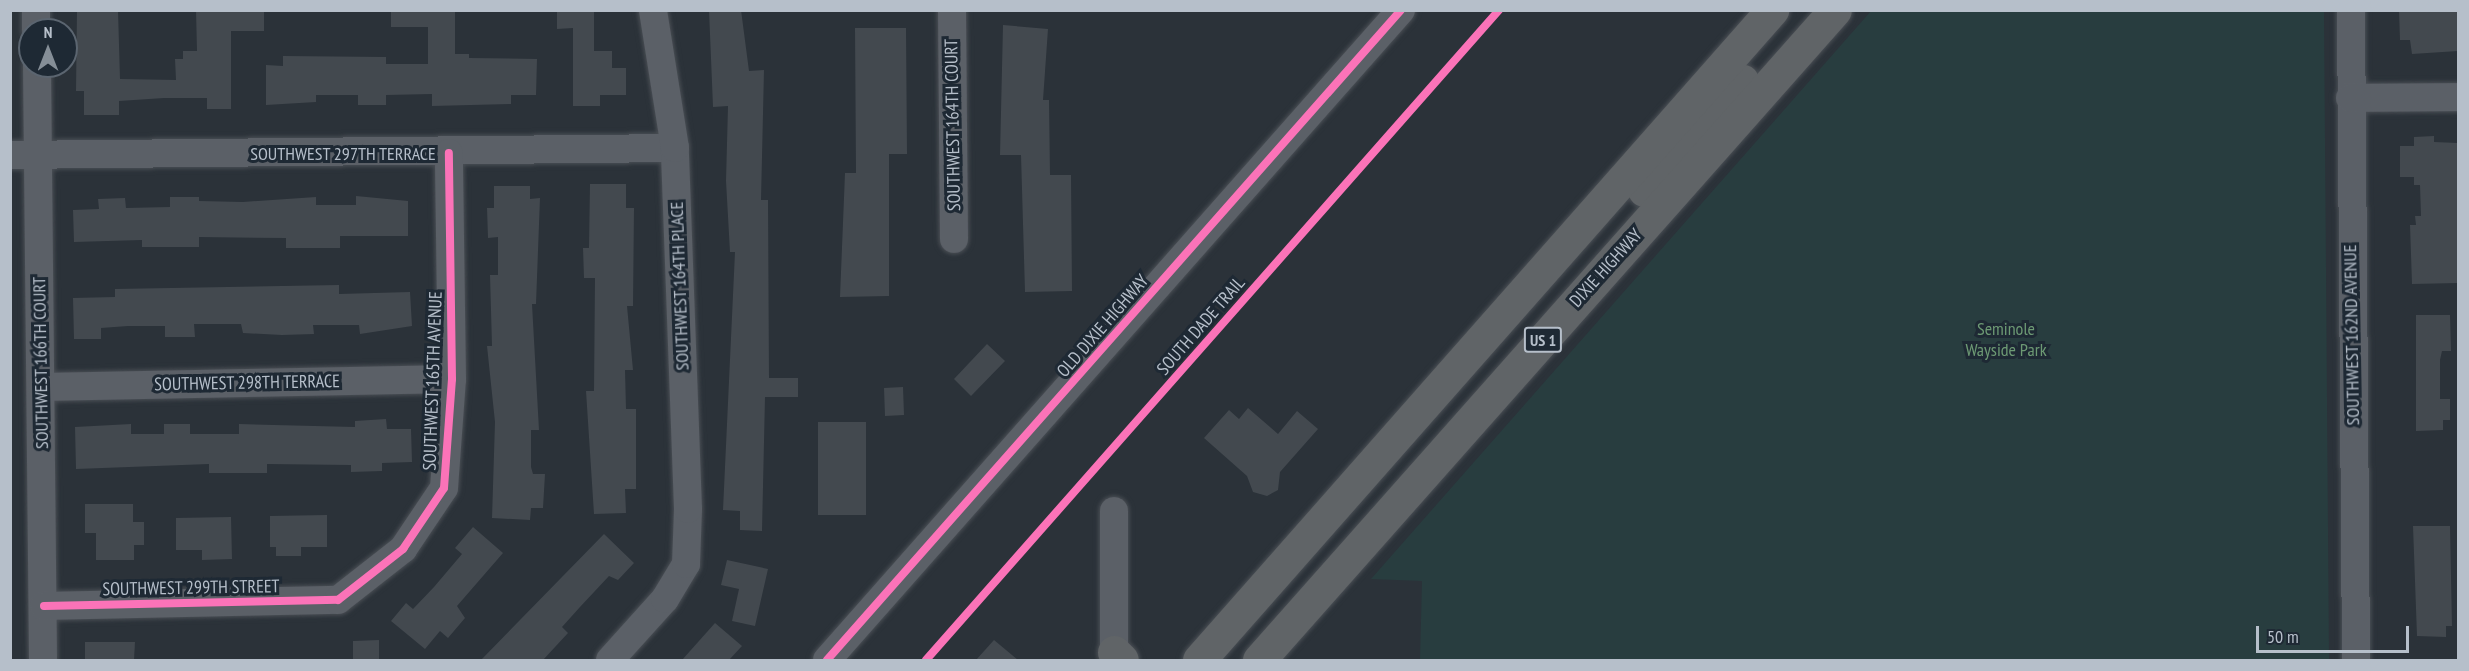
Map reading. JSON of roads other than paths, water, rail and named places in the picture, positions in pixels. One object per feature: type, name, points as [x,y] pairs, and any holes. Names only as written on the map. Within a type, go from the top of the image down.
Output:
[{"type":"highway","name":"US 1","points":[[1205,657],[1310,533],[1772,10]]},
{"type":"highway","points":[[1633,238],[1626,229],[1631,204],[1765,55],[1783,10]]},
{"type":"highway","name":"DIXIE HIGHWAY","points":[[1259,660],[1831,13]]},
{"type":"highway","points":[[1413,486],[1443,420],[1585,255],[1587,241],[1581,227]]},
{"type":"street","name":"SOUTHWEST 164TH PLACE","points":[[610,660],[664,599],[686,564],[675,147],[653,10]]},
{"type":"street","name":"SOUTHWEST 164TH COURT","points":[[952,10],[954,239]]},
{"type":"street","name":"OLD DIXIE HIGHWAY","points":[[827,660],[1401,10]]},
{"type":"street","name":"SOUTHWEST 162ND AVENUE","points":[[2351,10],[2356,660]]},
{"type":"street","name":"SOUTHWEST 166TH COURT","points":[[37,78],[43,660]]},
{"type":"street","points":[[2350,98],[2458,97]]},
{"type":"street","name":"SOUTHWEST 297TH TERRACE","points":[[10,155],[449,153],[675,147]]},
{"type":"street","name":"SOUTHWEST 165TH AVENUE","points":[[338,600],[403,549],[444,488],[452,379],[449,153]]},
{"type":"street","name":"SOUTHWEST 298TH TERRACE","points":[[42,387],[452,379]]},
{"type":"street","points":[[1114,511],[1116,658]]},
{"type":"street","name":"SOUTHWEST 299TH STREET","points":[[44,606],[338,600]]},
{"type":"park label","name":"Seminole Wayside Park","points":[[2006,340]]}]
